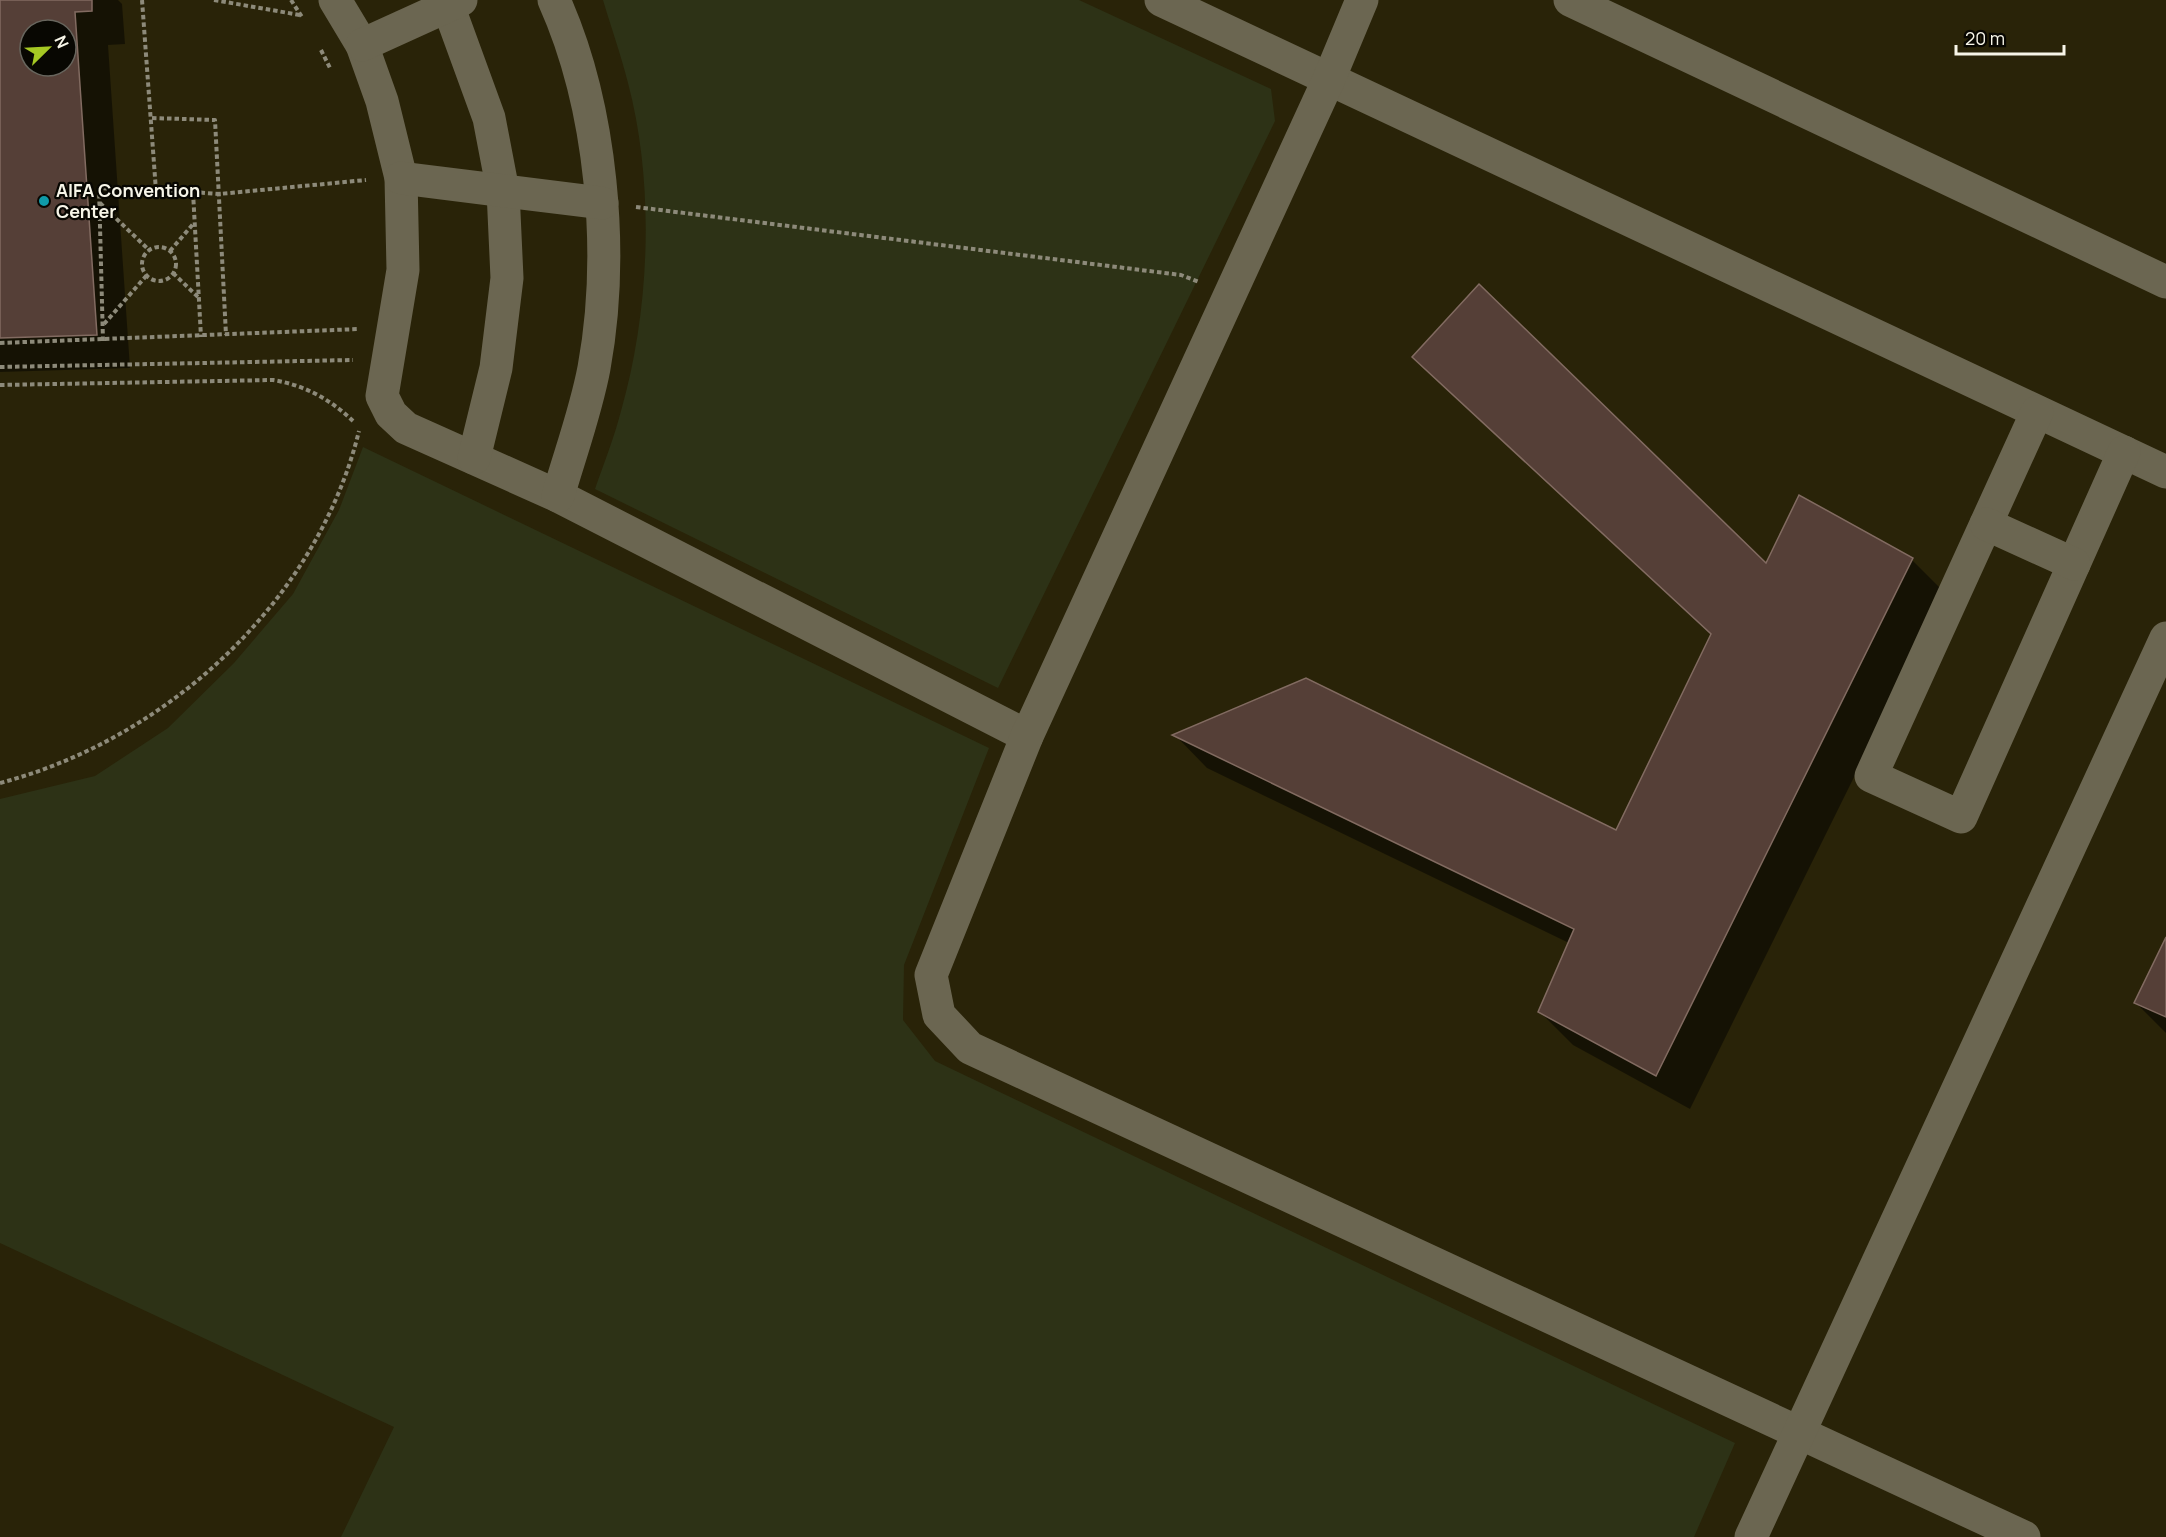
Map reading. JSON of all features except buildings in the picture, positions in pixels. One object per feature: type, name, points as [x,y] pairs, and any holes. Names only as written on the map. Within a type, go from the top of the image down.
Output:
[{"type":"street","points":[[335,0],[362,45],[382,101],[400,178],[403,270],[382,396],[391,414],[406,428],[558,496],[1027,736]]},
{"type":"street","points":[[554,0],[565,15],[595,144],[602,203],[603,287],[594,369],[558,496]]},
{"type":"street","points":[[1161,0],[2166,472]]},
{"type":"street","points":[[1362,0],[1329,79],[1027,736],[931,975],[939,1015],[970,1048],[2024,1537]]},
{"type":"street","points":[[1570,0],[2166,282]]},
{"type":"street","points":[[362,45],[452,2],[489,118],[503,190],[507,278],[496,368],[474,458]]},
{"type":"street","points":[[400,178],[602,203]]},
{"type":"street","points":[[2037,412],[1871,776],[1921,799],[1961,817],[2124,452]]},
{"type":"street","points":[[1986,524],[2074,564]]},
{"type":"street","points":[[1751,1537],[2166,638]]},
{"type":"path","points":[[142,0],[156,191]]},
{"type":"path","points":[[214,0],[300,15]]},
{"type":"path","points":[[291,0],[305,22]]},
{"type":"path","points":[[320,49],[335,77]]},
{"type":"path","points":[[152,118],[215,120],[226,335]]},
{"type":"path","points":[[365,170],[370,191]]},
{"type":"path","points":[[104,341],[99,188],[219,194],[368,180]]},
{"type":"path","points":[[193,192],[201,337]]},
{"type":"path","points":[[100,203],[149,250]]},
{"type":"path","points":[[602,203],[1181,275],[1231,294]]},
{"type":"path","points":[[170,250],[195,223]]},
{"type":"path","points":[[161,246],[170,250],[176,262],[173,273],[160,281],[147,275],[142,265],[144,255],[149,250],[161,246]]},
{"type":"path","points":[[173,273],[199,299]]},
{"type":"path","points":[[104,325],[147,275]]},
{"type":"path","points":[[0,344],[366,328]]},
{"type":"path","points":[[0,367],[374,359],[387,364]]},
{"type":"path","points":[[0,385],[273,380],[294,383],[325,398],[360,428],[336,496],[312,544],[282,589],[249,631],[211,669],[169,703],[124,732],[76,757],[0,783]]},
{"type":"shaded area","points":[[0,0],[2166,0],[2166,1537],[0,1537]]},
{"type":"green space","points":[[603,0],[1079,0],[1271,89],[1275,121],[998,688],[595,489],[615,431],[631,372],[643,290],[646,247],[642,163],[637,122]]},
{"type":"green space","points":[[363,447],[989,748],[904,965],[903,1020],[935,1061],[1735,1443],[1694,1537],[341,1537],[394,1427],[0,1243],[0,799],[95,776],[168,728],[234,663],[293,594],[339,510]]},
{"type":"place","name":"AIFA Convention Center","points":[[44,201]]}]
